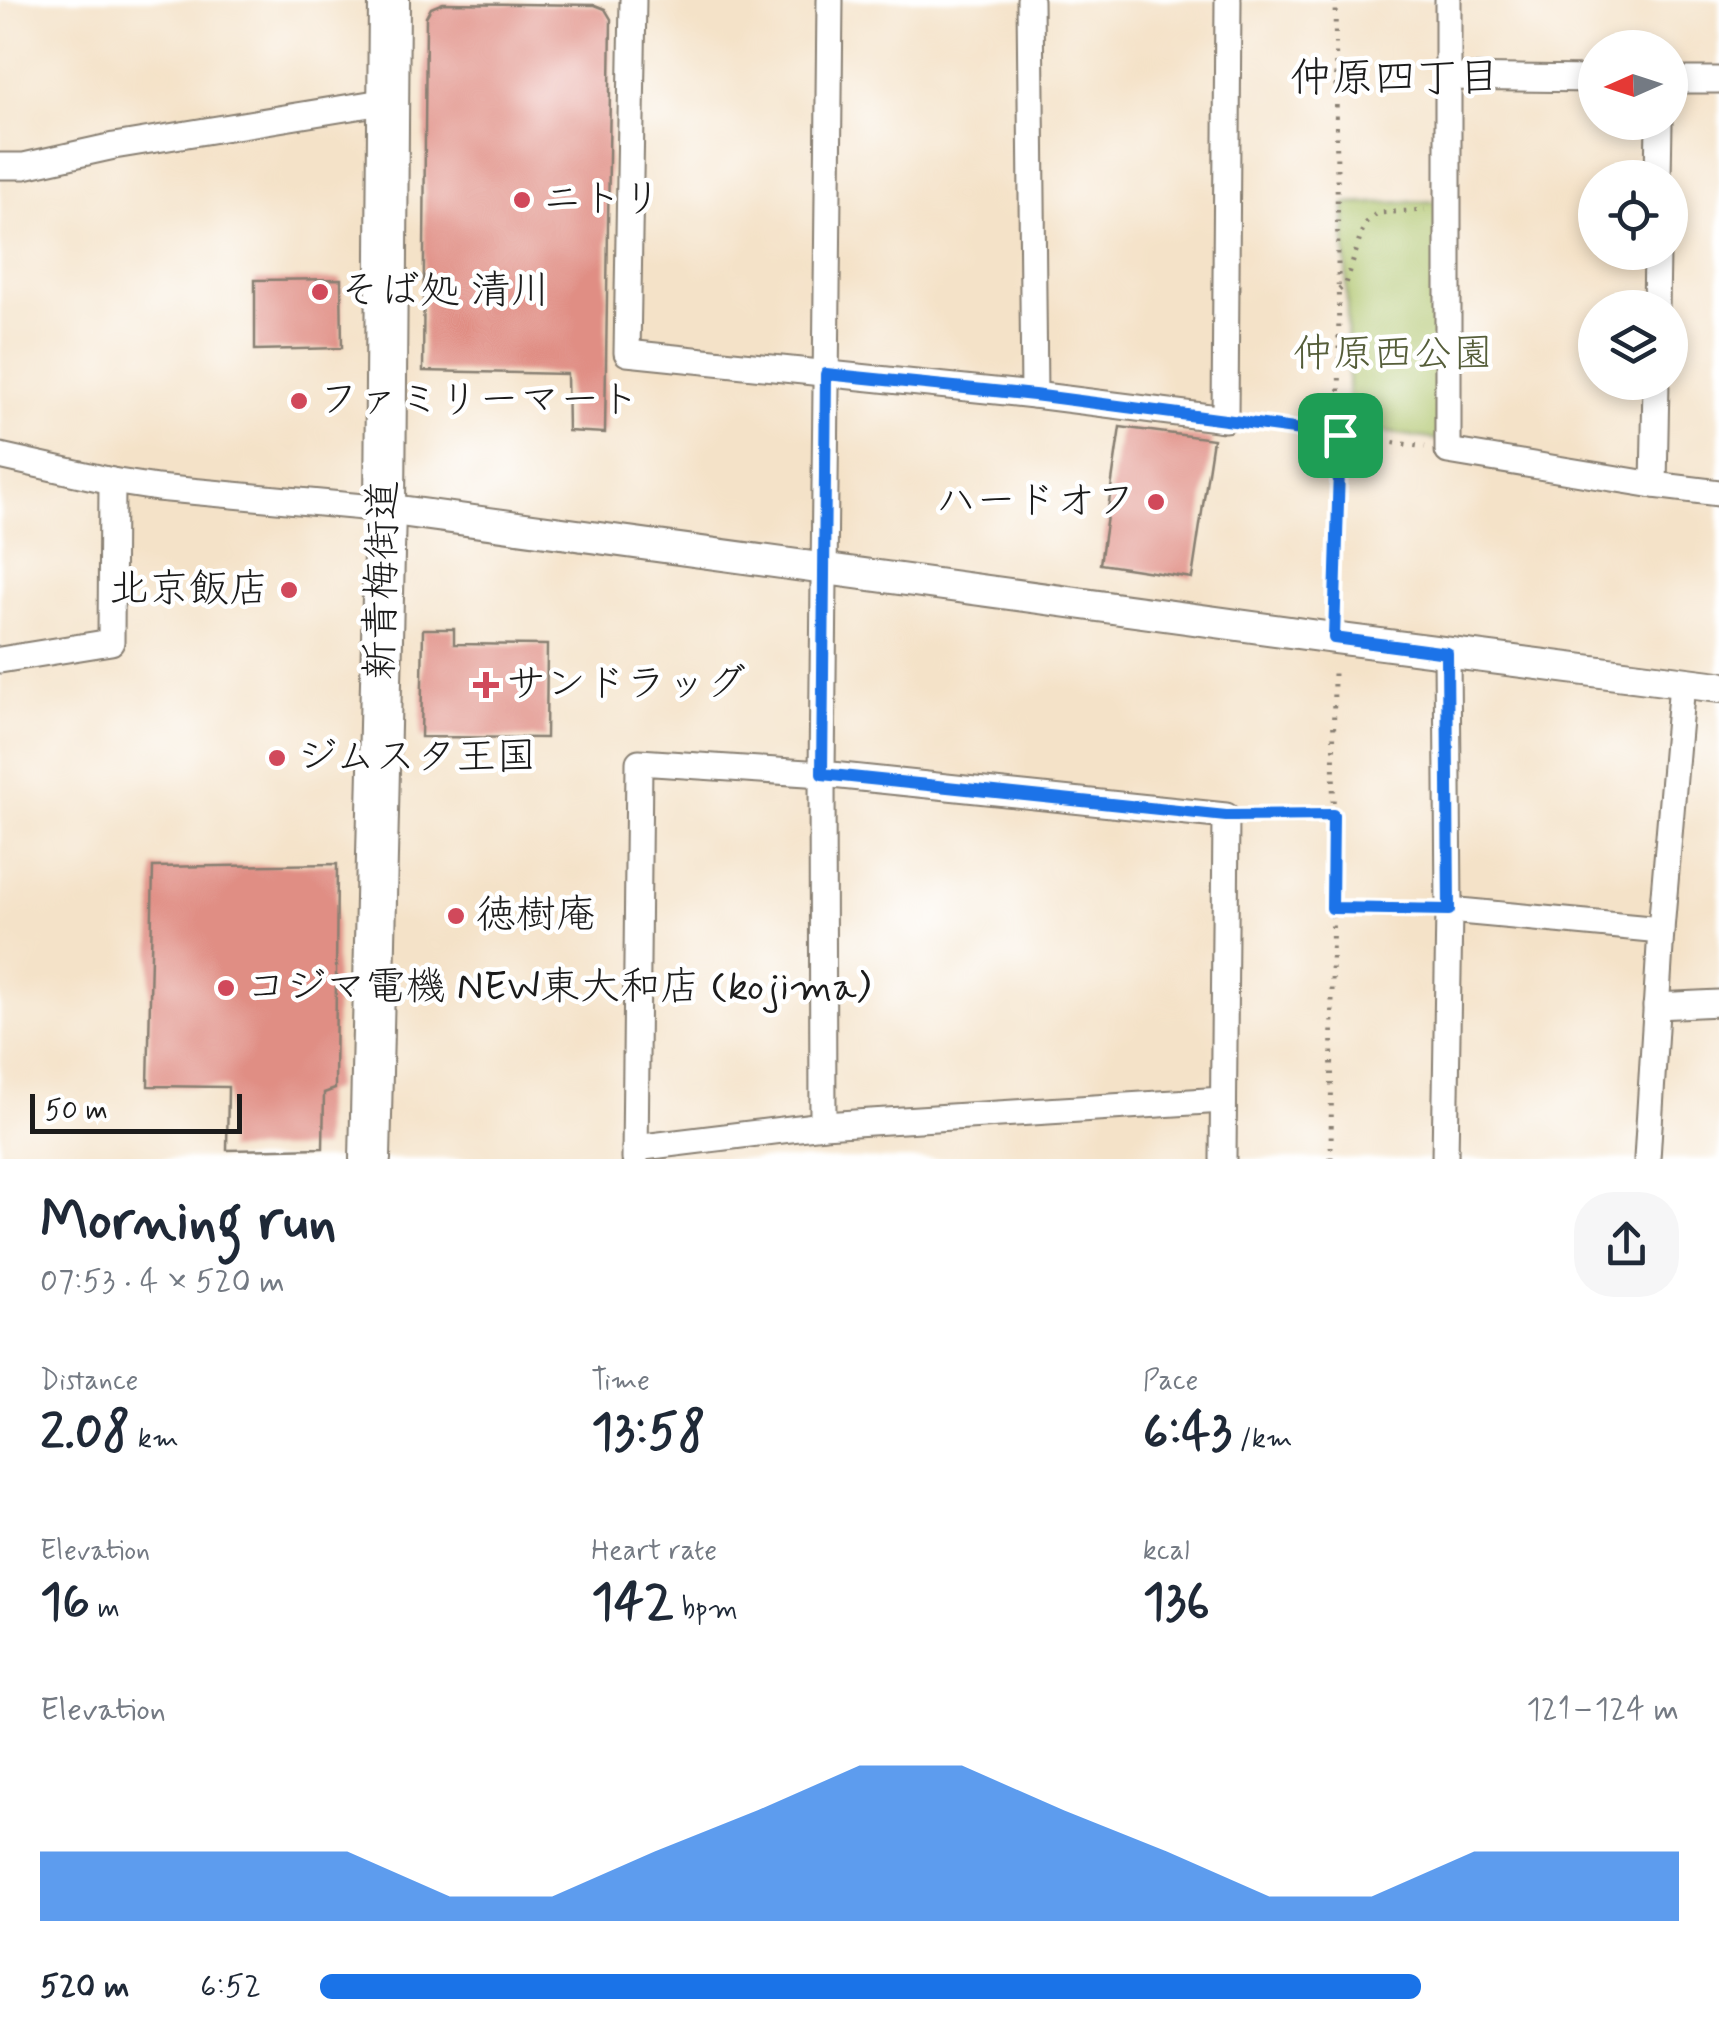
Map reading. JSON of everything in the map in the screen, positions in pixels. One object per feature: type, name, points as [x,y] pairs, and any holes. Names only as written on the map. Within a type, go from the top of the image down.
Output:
[{"type":"main road","name":"新青梅街道","points":[[370,1159],[384,510],[388,0]]},
{"type":"street","points":[[633,0],[627,353],[1225,419],[1228,0]]},
{"type":"street","points":[[824,1125],[822,774],[830,0]]},
{"type":"street","points":[[1030,0],[1034,395]]},
{"type":"street","points":[[1448,0],[1448,451],[1719,493]]},
{"type":"street","points":[[1449,77],[1578,79]]},
{"type":"street","points":[[1688,80],[1719,80]]},
{"type":"street","points":[[0,166],[24,166],[114,146],[388,101]]},
{"type":"street","points":[[1654,485],[1656,400]]},
{"type":"street","points":[[0,456],[157,488],[384,510],[1719,687]]},
{"type":"street","points":[[0,660],[111,642],[112,481]]},
{"type":"street","points":[[1445,1159],[1449,910],[1447,653]]},
{"type":"street","points":[[1647,1159],[1682,682]]},
{"type":"street","points":[[1223,1100],[824,1125],[635,1153],[639,762],[822,774],[1226,816],[1223,1159]]},
{"type":"street","points":[[1449,910],[1661,930]]},
{"type":"street","points":[[1656,1006],[1719,1004]]},
{"type":"path","points":[[1331,1159],[1334,638],[1340,435],[1335,0]]},
{"type":"path","points":[[1339,290],[1346,284],[1364,225],[1377,213],[1440,210]]},
{"type":"path","points":[[1225,419],[1448,451]]},
{"type":"path","points":[[1226,816],[1333,815]]},
{"type":"path","points":[[1332,908],[1449,910]]},
{"type":"green space","name":"仲原西公園","points":[[1439,201],[1438,440],[1349,427],[1345,204]]},
{"type":"building","points":[[443,3],[595,5],[605,9],[611,19],[605,433],[568,431],[567,374],[423,371],[426,17],[431,8]]},
{"type":"building","points":[[341,279],[342,348],[255,350],[255,280]]},
{"type":"building","name":"ハードオフ","points":[[1120,427],[1213,439],[1192,578],[1100,564]]},
{"type":"building","points":[[423,629],[454,629],[454,644],[547,645],[546,738],[421,737]]},
{"type":"building","points":[[337,864],[335,1089],[324,1093],[323,1148],[227,1150],[228,1087],[148,1086],[153,867]]},
{"type":"place","name":"ニトリ","points":[[522,200]]},
{"type":"place","name":"そば処 清川","points":[[320,292]]},
{"type":"place","name":"ファミリーマート","points":[[299,401]]},
{"type":"place","name":"ハードオフ","points":[[1156,502]]},
{"type":"place","name":"北京飯店","points":[[289,590]]},
{"type":"place","name":"サンドラッグ","points":[[486,685]]},
{"type":"place","name":"ジムスタ王国","points":[[277,758]]},
{"type":"place","name":"徳樹庵","points":[[456,916]]},
{"type":"place","name":"コジマ電機 NEW東大和店 (kojima)","points":[[226,988]]},
{"type":"district","name":"仲原四丁目","points":[[1395,79]]},
{"type":"route","points":[[826,374],[1034,395],[1340,435],[1334,638],[1447,653],[1449,910],[1332,908],[1333,815],[1226,816],[822,774],[826,374]]}]
